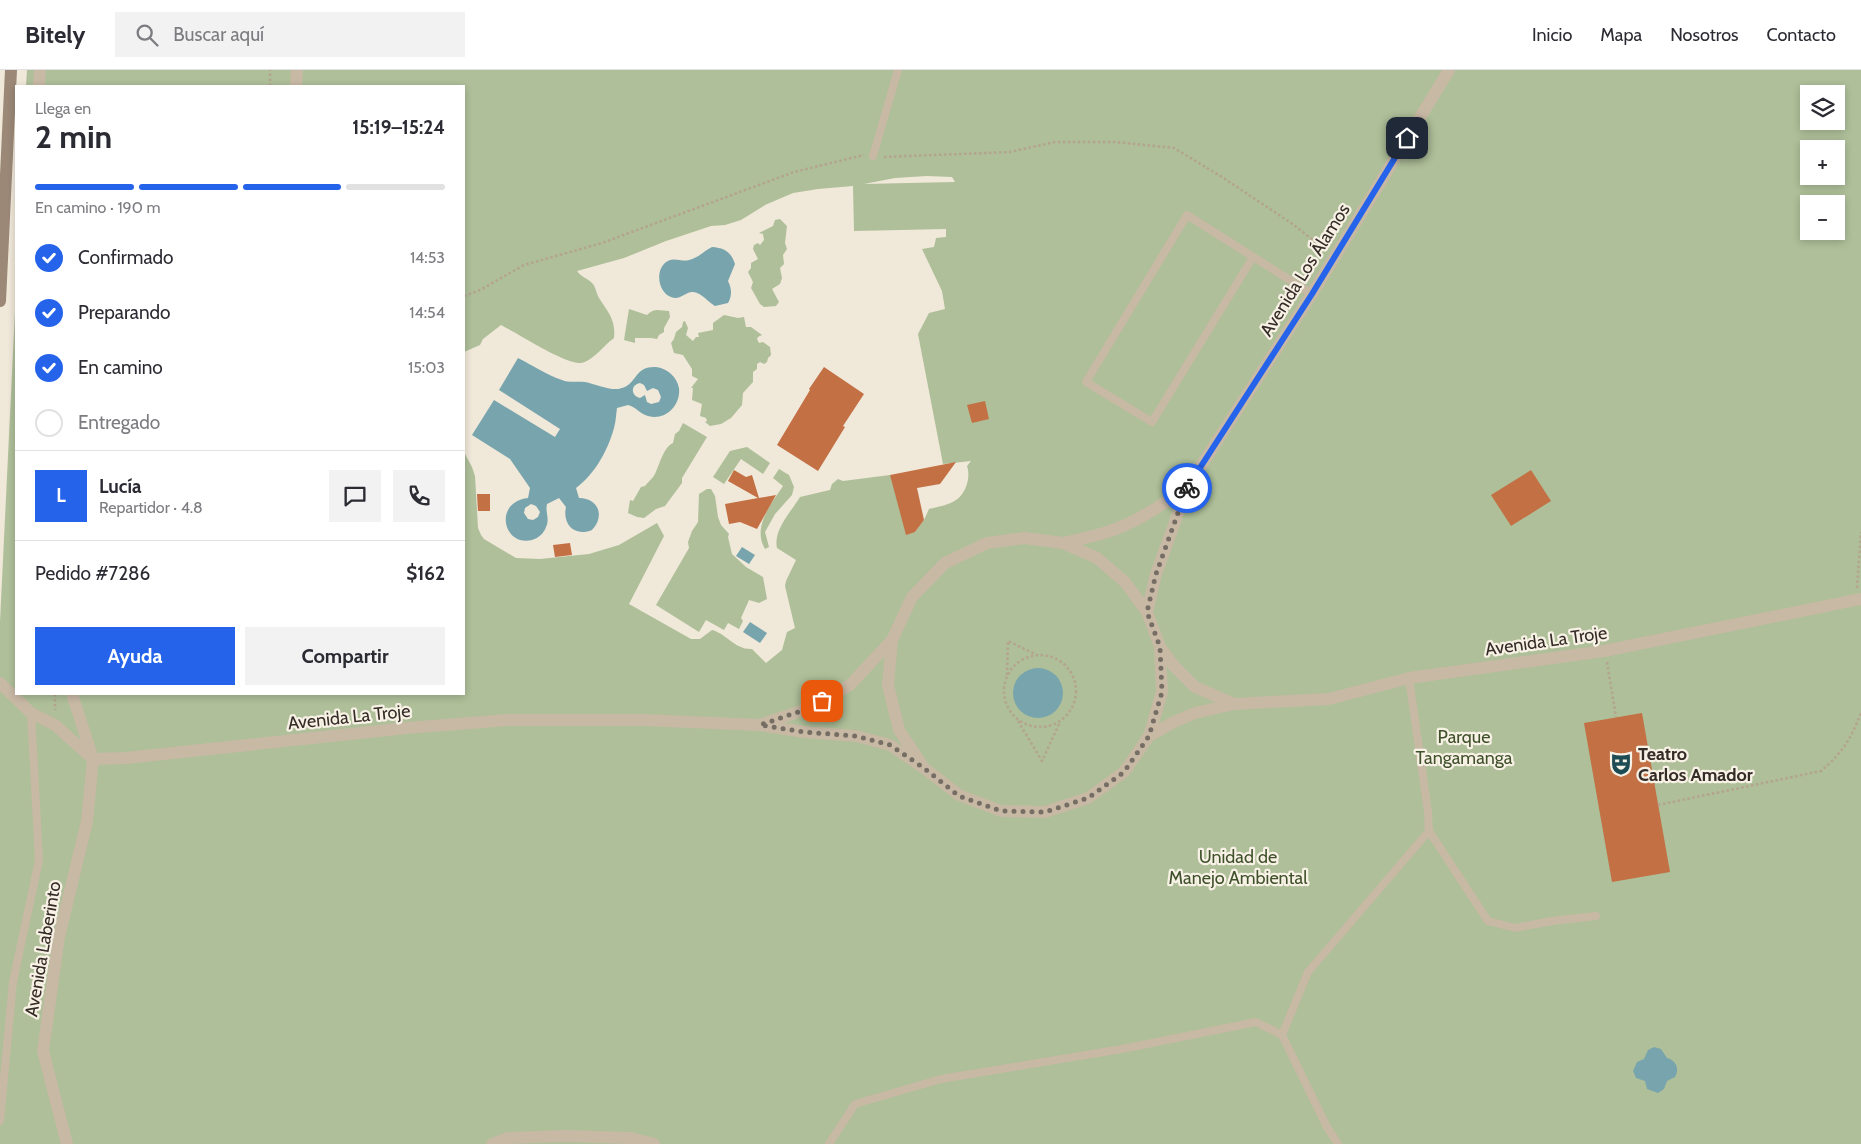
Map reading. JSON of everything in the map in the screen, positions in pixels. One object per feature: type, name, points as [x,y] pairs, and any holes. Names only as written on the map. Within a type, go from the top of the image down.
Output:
[{"type":"street","points":[[0,301],[11,70]]},
{"type":"street","points":[[39,85],[40,70]]},
{"type":"street","points":[[296,85],[297,70]]},
{"type":"street","name":"Avenida Los Álamos","points":[[1147,612],[1156,574],[1188,486],[1312,294],[1449,70]]},
{"type":"street","name":"Avenida Los Álamos","points":[[1063,543],[1105,533],[1130,522],[1156,509],[1188,486]]},
{"type":"street","points":[[1025,538],[1063,543],[1097,558],[1125,582],[1147,612],[1160,647],[1162,692],[1149,736],[1124,772],[1088,798],[1045,812],[1001,811],[959,796],[924,768],[899,730],[888,686],[892,640],[912,597],[945,563],[987,543],[1025,538]]},
{"type":"street","name":"Avenida La Troje","points":[[1149,736],[1195,713],[1234,704],[1329,699],[1409,678],[1604,651],[1858,600]]},
{"type":"street","name":"Avenida La Troje","points":[[760,725],[807,709],[850,685],[892,640]]},
{"type":"street","name":"Avenida La Troje","points":[[1160,647],[1174,666],[1195,687],[1234,704]]},
{"type":"street","points":[[0,683],[31,713],[55,725],[93,759]]},
{"type":"street","points":[[72,695],[93,759]]},
{"type":"street","name":"Avenida La Troje","points":[[93,759],[126,758],[407,728],[507,720],[643,720],[760,725],[804,732],[856,736],[890,745],[924,768]]},
{"type":"street","name":"Avenida Laberinto","points":[[66,1144],[43,1051],[59,936],[87,821],[93,759]]},
{"type":"street","points":[[492,1144],[507,1138],[564,1136],[631,1138],[654,1144]]},
{"type":"lane","points":[[873,156],[898,70]]},
{"type":"lane","points":[[1252,257],[1152,422],[1086,382],[1187,215],[1312,294]]},
{"type":"lane","points":[[1409,678],[1429,831],[1488,920],[1515,928],[1552,921],[1596,916]]},
{"type":"lane","points":[[0,1121],[13,982],[39,860],[31,713]]},
{"type":"lane","points":[[1282,1035],[1308,972],[1429,831]]},
{"type":"lane","points":[[829,1144],[855,1104],[941,1080],[1122,1049],[1256,1022],[1282,1035],[1327,1127],[1338,1144]]},
{"type":"path","points":[[270,70],[270,85]]},
{"type":"path","points":[[465,296],[480,290],[524,265],[602,243],[794,172],[860,155],[895,158],[960,153],[1010,152],[1055,142],[1115,142],[1174,148],[1230,182],[1294,225],[1335,257]]},
{"type":"path","points":[[1858,600],[1861,532]]},
{"type":"path","points":[[1036,655],[1008,641],[1007,676],[1004,695],[1006,704],[1018,720],[1042,761],[1060,721]]},
{"type":"path","points":[[1604,651],[1616,718]]},
{"type":"path","points":[[1007,676],[1014,666],[1024,658],[1045,655],[1062,662],[1070,671],[1075,681],[1074,704],[1069,714],[1060,721],[1050,726],[1039,727],[1028,725],[1018,720]]},
{"type":"path","points":[[55,695],[55,725]]},
{"type":"path","points":[[1658,805],[1821,771],[1838,756],[1851,736],[1861,713]]},
{"type":"green space","name":"Parque Tangamanga","points":[[27,70],[1861,70],[1861,1144],[0,1144],[0,622],[15,311],[15,695],[465,695],[465,454],[475,476],[478,528],[484,539],[516,558],[540,559],[589,554],[619,545],[657,523],[664,536],[629,604],[691,639],[700,639],[712,630],[717,632],[741,647],[752,649],[766,663],[782,650],[787,632],[795,628],[785,586],[796,560],[777,548],[776,541],[780,528],[800,497],[830,490],[832,484],[838,479],[843,481],[890,475],[915,532],[929,509],[943,506],[960,497],[968,480],[967,466],[971,461],[943,464],[918,334],[929,313],[945,309],[942,291],[922,249],[934,247],[936,238],[946,237],[946,229],[854,231],[853,186],[793,193],[765,205],[741,220],[725,225],[711,226],[624,258],[577,271],[593,285],[611,316],[614,326],[614,338],[585,362],[574,362],[564,359],[501,325],[483,339],[480,345],[465,352],[465,85],[26,85]],"holes":[[[952,177],[955,182],[864,184],[895,178]]]},
{"type":"green space","points":[[780,219],[787,226],[785,243],[787,249],[783,255],[784,264],[780,268],[782,278],[780,284],[772,289],[779,302],[776,306],[764,307],[760,304],[751,288],[753,282],[748,272],[751,268],[751,263],[758,259],[753,249],[754,245],[758,243],[760,245],[764,240],[763,234],[759,233],[773,226],[775,220]]},
{"type":"green space","points":[[629,309],[647,315],[655,310],[669,311],[670,317],[664,332],[657,339],[635,338],[635,343],[624,340]]},
{"type":"green space","points":[[724,315],[738,318],[744,317],[746,327],[751,327],[762,335],[757,339],[759,343],[763,342],[770,347],[771,355],[764,364],[760,362],[757,364],[757,369],[753,372],[753,382],[743,393],[742,405],[731,418],[721,424],[710,426],[705,422],[707,421],[706,418],[700,416],[702,404],[692,400],[693,388],[691,388],[698,379],[692,376],[692,369],[683,355],[674,353],[671,343],[676,332],[682,327],[683,322],[685,321],[688,328],[686,335],[693,341],[696,337],[699,337],[698,333],[713,330],[713,323]]},
{"type":"green space","points":[[683,423],[707,437],[682,478],[682,483],[665,506],[656,509],[644,518],[628,513],[630,500],[633,501],[641,487],[645,486],[654,476],[664,452],[673,443],[675,434]]},
{"type":"green space","points":[[747,447],[770,463],[763,474],[741,459],[724,484],[713,477],[730,451]]},
{"type":"green space","points":[[779,469],[789,475],[794,487],[792,495],[775,514],[765,532],[769,547],[765,549],[762,541],[762,524],[769,508],[783,486],[773,478]]},
{"type":"green space","points":[[707,489],[711,489],[715,496],[718,517],[721,525],[729,534],[732,554],[746,567],[763,577],[767,599],[759,603],[749,600],[741,618],[743,621],[739,629],[728,623],[724,630],[706,620],[699,632],[656,605],[689,548],[688,542],[698,522],[699,494]]},
{"type":"water","points":[[712,247],[727,251],[732,256],[735,264],[728,281],[731,292],[728,303],[715,306],[695,292],[689,292],[677,298],[666,294],[660,285],[659,279],[661,268],[665,263],[670,260],[684,261],[692,259]]},
{"type":"water","points":[[518,358],[565,381],[585,382],[614,389],[625,387],[644,369],[656,367],[668,371],[674,377],[678,384],[679,395],[671,411],[660,416],[645,415],[628,405],[617,408],[614,428],[604,453],[595,469],[576,488],[579,498],[591,501],[598,509],[598,520],[592,530],[580,532],[571,528],[566,519],[566,507],[559,498],[547,504],[548,521],[543,533],[532,540],[522,540],[514,537],[509,531],[506,515],[510,507],[517,501],[528,498],[530,488],[510,459],[472,435],[494,400],[555,437],[560,429],[499,390]],"holes":[[[640,383],[644,385],[647,391],[653,388],[658,390],[661,397],[659,402],[651,404],[647,402],[645,395],[640,398],[637,397],[633,393],[633,388]],[[531,504],[536,506],[540,512],[538,517],[533,520],[528,519],[524,513],[525,508]]]},
{"type":"water","points":[[742,547],[755,555],[749,564],[736,556]]},
{"type":"water","points":[[750,622],[767,633],[760,643],[743,632]]},
{"type":"water","points":[[1033,668],[1043,668],[1056,675],[1063,688],[1063,698],[1056,711],[1043,718],[1033,718],[1024,714],[1017,707],[1013,698],[1013,688],[1017,679],[1024,672]]},
{"type":"water","points":[[1654,1047],[1661,1049],[1667,1058],[1675,1063],[1677,1068],[1675,1077],[1667,1081],[1664,1089],[1658,1093],[1647,1089],[1645,1081],[1636,1078],[1633,1071],[1637,1062],[1644,1059],[1648,1050]]},
{"type":"building","points":[[824,367],[864,394],[843,426],[845,427],[818,471],[777,445]]},
{"type":"building","points":[[985,401],[989,419],[972,423],[967,405]]},
{"type":"building","points":[[956,462],[940,484],[917,488],[924,520],[915,532],[906,535],[890,475]]},
{"type":"building","points":[[734,470],[746,477],[752,475],[759,498],[776,495],[757,529],[740,522],[729,524],[725,504],[758,498],[728,481]]},
{"type":"building","points":[[1531,470],[1551,501],[1511,526],[1491,495]]},
{"type":"building","points":[[477,494],[490,494],[490,511],[478,511]]},
{"type":"building","points":[[570,543],[572,555],[555,557],[553,545]]},
{"type":"building","name":"Teatro Carlos Amador","points":[[1642,713],[1670,872],[1612,882],[1584,723]]},
{"type":"way so far","points":[[822,701],[807,709],[760,725],[804,732],[856,736],[890,745],[924,768],[959,796],[1001,811],[1045,812],[1088,798],[1124,772],[1149,736],[1162,692],[1160,647],[1147,612],[1156,574],[1187,488]]},
{"type":"place","name":"Teatro Carlos Amador","points":[[1621,764]]},
{"type":"route","points":[[1187,488],[1312,294],[1407,138]]},
{"type":"park label","name":"Unidad de Manejo Ambiental","points":[[1238,868]]}]
